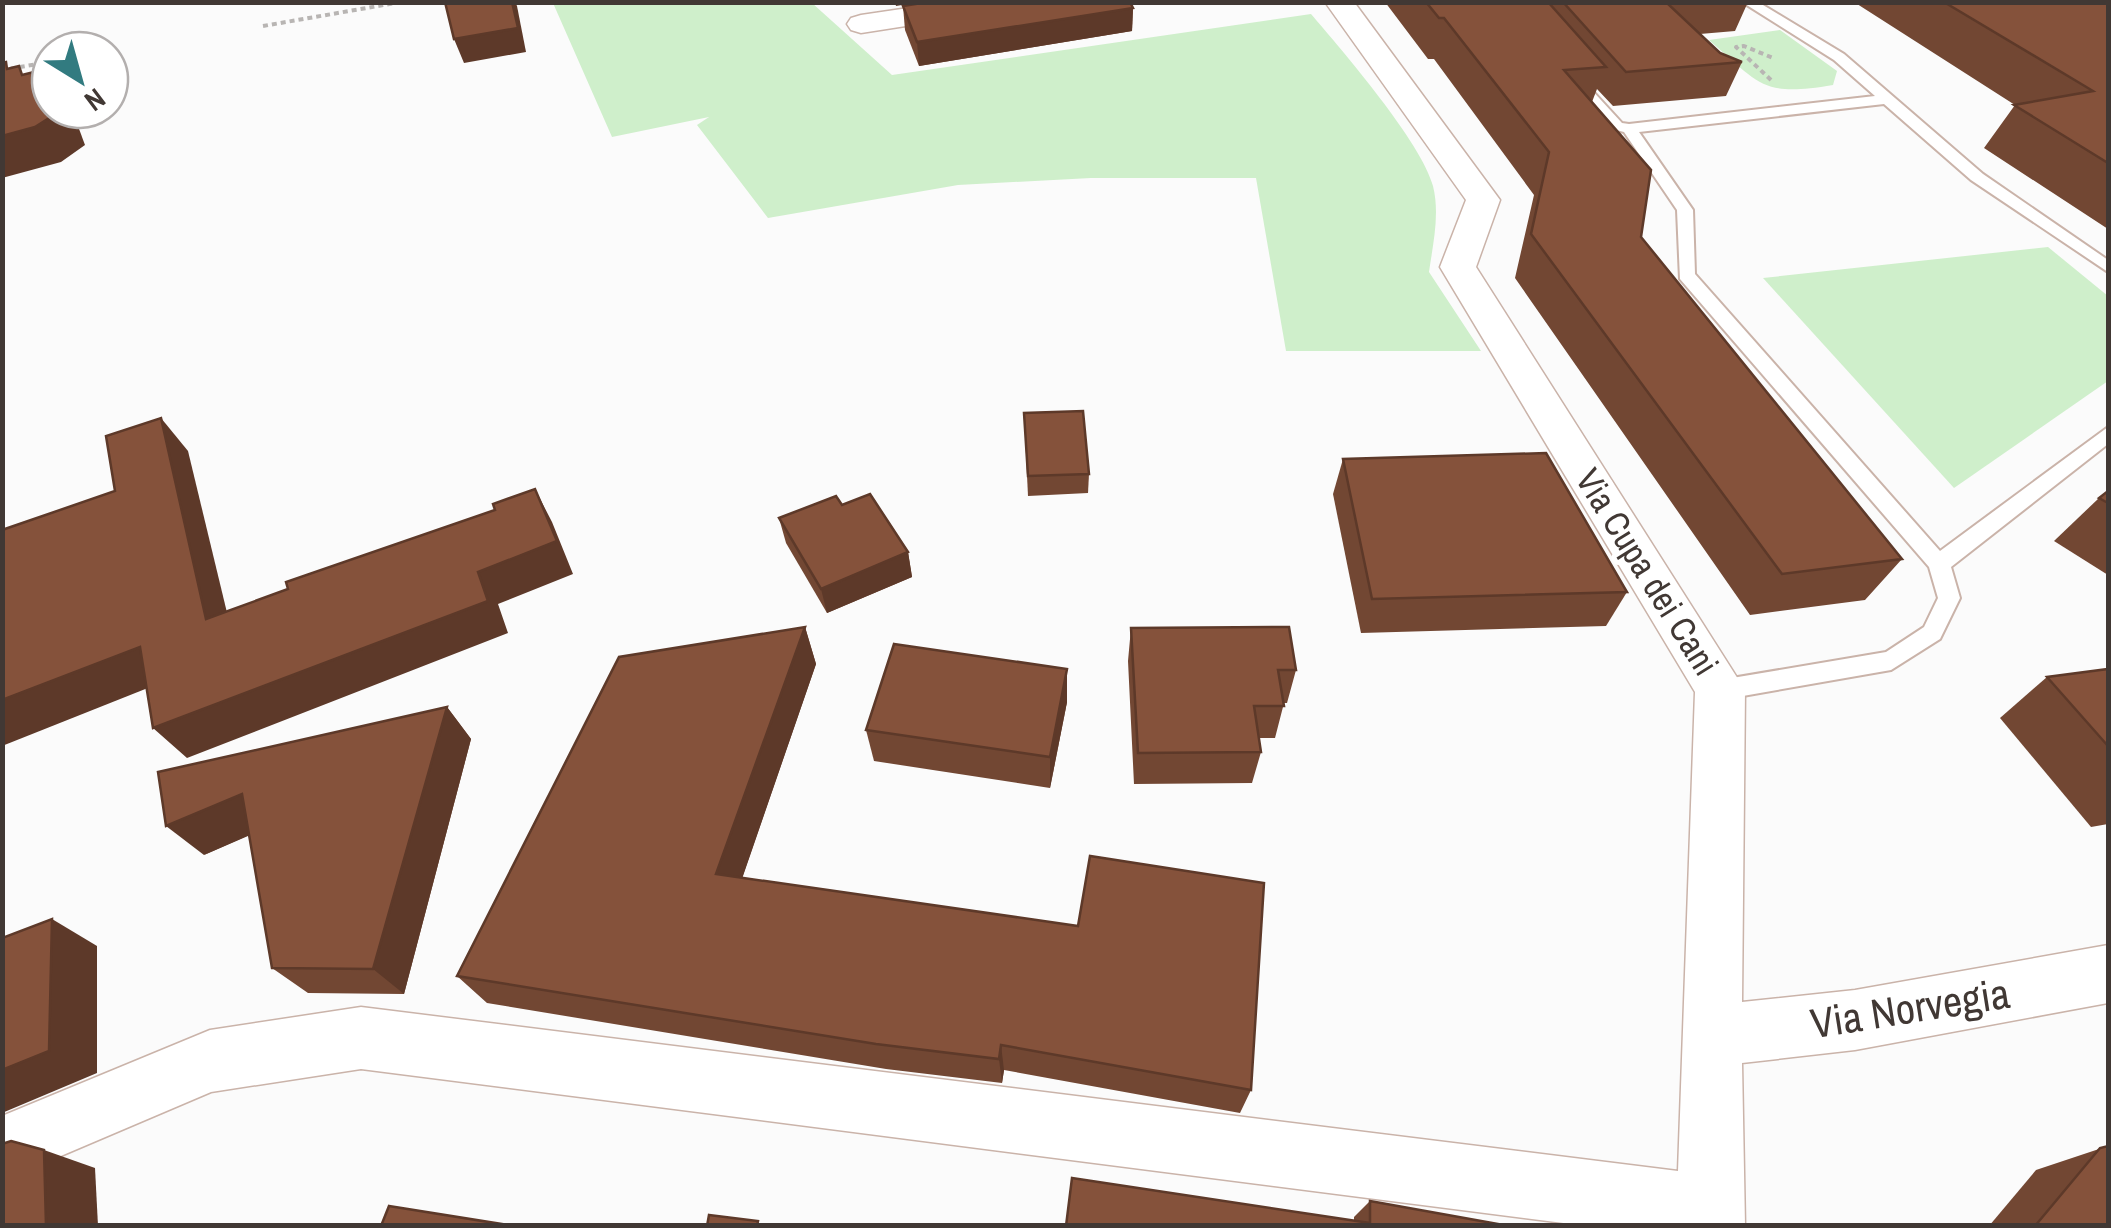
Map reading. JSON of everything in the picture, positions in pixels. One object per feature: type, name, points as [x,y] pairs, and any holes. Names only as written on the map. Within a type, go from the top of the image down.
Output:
[{"type":"street","points":[[860,24],[1008,2]]},
{"type":"street","name":"Via Cupa dei Cani","points":[[1339,2],[1483,200],[1458,267],[1720,690],[1710,1036],[1711,1217]]},
{"type":"street","name":"Via Norvegia","points":[[1710,1036],[1855,1020],[2108,974]]},
{"type":"street","points":[[2,1150],[210,1061],[360,1038],[1711,1217]]},
{"type":"lane","points":[[1748,2],[1839,57],[1976,176],[2108,267]]},
{"type":"lane","points":[[1558,61],[1617,126],[1629,129],[1886,99]]},
{"type":"lane","points":[[1629,129],[1685,210],[1686,275],[1940,564],[1949,598],[1932,634],[1891,661],[1720,690]]},
{"type":"lane","points":[[1940,564],[2108,434]]},
{"type":"path","points":[[263,26],[401,2]]},
{"type":"path","points":[[1779,88],[1736,48],[1744,46],[1785,64]]},
{"type":"path","points":[[2,70],[30,65]]},
{"type":"green space","points":[[553,3],[812,3],[892,75],[1311,14],[1380,97],[1426,168],[1436,207],[1429,272],[1481,351],[1286,351],[1256,178],[1091,178],[958,185],[768,218],[697,125],[709,117],[612,137]]},
{"type":"green space","points":[[1780,30],[1837,71],[1833,85],[1791,89],[1764,84],[1709,40]]},
{"type":"green space","points":[[2048,247],[2108,296],[2108,381],[1954,488],[1763,278]]},
{"type":"building","points":[[445,2],[512,2],[518,28],[454,39]]},
{"type":"building","points":[[928,2],[1130,2],[1133,8],[917,42],[903,6]]},
{"type":"building","points":[[1426,2],[1548,2],[1606,67],[1564,70],[1651,170],[1641,237],[1902,559],[1782,574],[1531,234],[1549,152],[1444,18],[1439,18]]},
{"type":"building","points":[[1563,2],[1690,2],[1668,4],[1720,53],[1742,62],[1626,72]]},
{"type":"building","points":[[1944,2],[2108,2],[2108,163],[2014,105],[2093,91]]},
{"type":"building","points":[[6,62],[7,69],[19,66],[22,75],[30,73],[30,128],[2,136],[2,63]]},
{"type":"building","points":[[1083,411],[1089,474],[1028,476],[1024,413]]},
{"type":"building","points":[[161,418],[206,619],[288,589],[286,582],[495,510],[493,504],[535,489],[557,541],[478,572],[488,601],[153,728],[140,647],[2,700],[2,530],[115,491],[106,436]]},
{"type":"building","points":[[1546,453],[1627,592],[1372,599],[1343,459]]},
{"type":"building","points":[[870,494],[908,552],[821,589],[779,518],[836,496],[842,505]]},
{"type":"building","points":[[805,627],[716,874],[1078,926],[1090,856],[1264,883],[1251,1090],[1001,1045],[999,1059],[876,1044],[457,976],[619,657]]},
{"type":"building","points":[[1289,627],[1296,670],[1278,670],[1284,706],[1254,706],[1261,752],[1138,753],[1131,628]]},
{"type":"building","points":[[894,644],[1067,669],[1050,757],[866,730]]},
{"type":"building","points":[[2108,669],[2108,746],[2047,677]]},
{"type":"building","points":[[447,707],[373,969],[272,968],[242,794],[166,826],[158,772]]},
{"type":"building","points":[[52,919],[49,1051],[2,1070],[2,938]]},
{"type":"building","points":[[11,1141],[44,1150],[46,1226],[2,1226],[2,1144]]},
{"type":"building","points":[[2108,1146],[2108,1226],[2035,1226],[2100,1148]]},
{"type":"building","points":[[1072,1178],[1370,1223],[1370,1201],[1509,1226],[1066,1226]]},
{"type":"building","points":[[389,1206],[514,1226],[381,1226]]},
{"type":"building","points":[[709,1215],[758,1221],[757,1226],[707,1226]]}]
